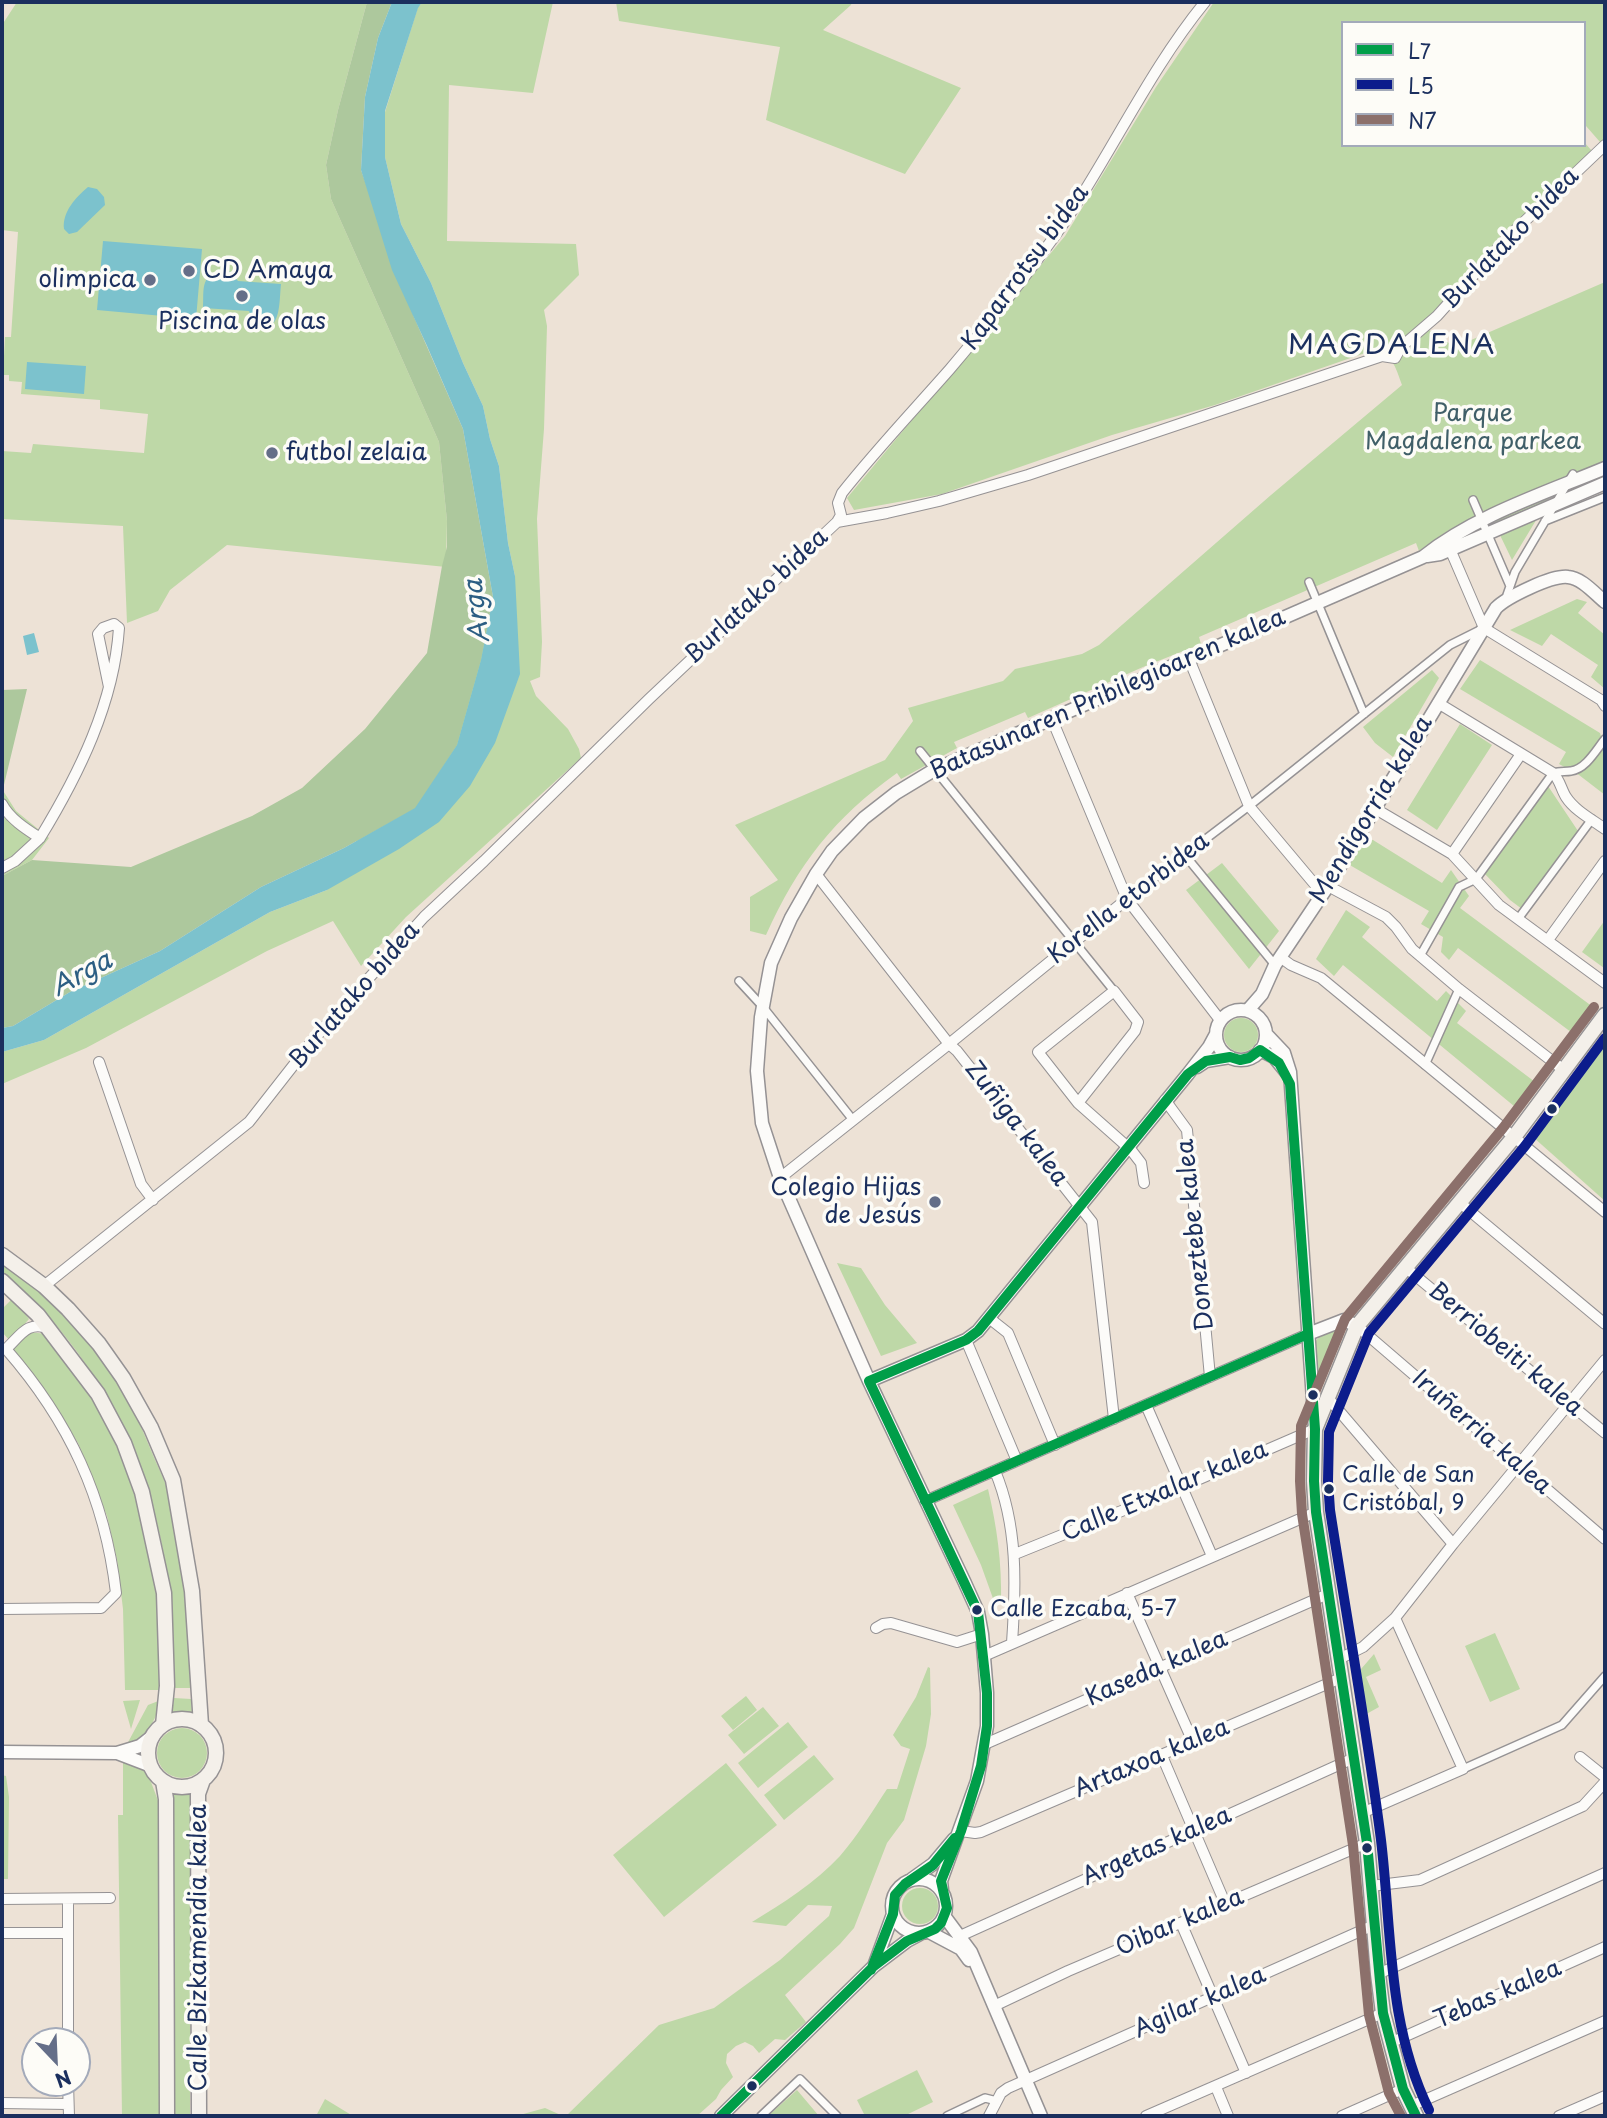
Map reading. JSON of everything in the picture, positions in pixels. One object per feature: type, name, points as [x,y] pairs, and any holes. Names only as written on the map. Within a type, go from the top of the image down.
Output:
[{"type":"main road","points":[[1413,2111],[1403,2089],[1383,2013],[1367,1843],[1316,1512],[1315,1429],[1357,1326],[1514,1137],[1605,1015]]},
{"type":"main road","points":[[2,1255],[44,1286],[99,1344],[123,1378],[151,1428],[173,1480],[192,1591],[201,1725]]},
{"type":"main road","points":[[2,1282],[38,1315],[98,1395],[124,1443],[142,1492],[164,1593],[167,1686],[159,1730]]},
{"type":"main road","points":[[182,1719],[201,1725],[214,1741],[215,1762],[210,1772],[194,1785],[183,1787],[163,1781],[151,1766],[148,1755],[149,1745],[159,1730],[172,1721],[182,1719]]},
{"type":"main road","name":"Calle Bizkamendia kalea","points":[[199,2116],[198,1794],[203,1780]]},
{"type":"main road","name":"Calle Bizkamendia kalea","points":[[163,1781],[166,1799],[167,2116]]},
{"type":"street","name":"Kaparrotsu bidea","points":[[837,522],[841,515],[838,503],[842,493],[961,355],[1048,247],[1083,194],[1150,79],[1205,2]]},
{"type":"street","name":"Burlatako bidea","points":[[44,1286],[249,1122],[323,1030],[424,917],[630,717],[837,522],[939,502],[1028,475],[1382,356],[1395,358],[1401,346],[1437,316],[1507,238],[1605,145]]},
{"type":"street","name":"Batasunaren Pribilegioaren kalea","points":[[942,1890],[942,1881],[977,1781],[985,1744],[988,1693],[982,1634],[978,1612],[869,1381],[780,1178],[762,1123],[757,1071],[763,1007],[771,962],[791,918],[832,851],[864,818],[896,793],[934,770],[1423,556],[1446,538],[1482,520],[1570,479],[1605,468]]},
{"type":"street","points":[[1570,479],[1515,572],[1507,595],[1508,600],[1555,579],[1569,576],[1582,582],[1605,602]]},
{"type":"street","name":"Batasunaren Pribilegioaren kalea","points":[[1423,556],[1440,554],[1605,483]]},
{"type":"street","points":[[1545,522],[1605,497]]},
{"type":"street","points":[[1473,500],[1510,586]]},
{"type":"street","points":[[1450,549],[1484,628],[1601,700],[1605,706]]},
{"type":"street","points":[[1309,582],[1364,714]]},
{"type":"street","name":"Mendigorria kalea","points":[[1248,1010],[1262,994],[1277,961],[1325,890],[1496,608],[1508,600]]},
{"type":"street","points":[[2,869],[40,838],[68,790],[98,724],[108,687],[118,649],[119,628],[114,624],[103,628],[98,634],[108,687]]},
{"type":"street","name":"Korella etorbidea","points":[[780,1178],[1075,940],[1249,806],[1450,645],[1484,628]]},
{"type":"street","points":[[1189,659],[1249,806],[1325,890],[1386,917],[1420,956],[1565,1071]]},
{"type":"street","points":[[1438,703],[1553,772],[1576,808],[1605,829]]},
{"type":"street","points":[[1051,718],[1127,899],[1220,1020]]},
{"type":"street","points":[[1420,956],[1459,887],[1476,879],[1553,772],[1582,767],[1605,739]]},
{"type":"street","points":[[920,751],[1075,940],[1138,1022],[1135,1031],[1077,1103]]},
{"type":"street","points":[[1452,854],[1521,754]]},
{"type":"street","points":[[2,804],[23,827],[40,838]]},
{"type":"street","points":[[1374,808],[1452,854],[1499,905],[1605,983]]},
{"type":"street","points":[[1518,919],[1592,819]]},
{"type":"street","points":[[1184,854],[1277,961],[1321,978],[1605,1212]]},
{"type":"street","points":[[1548,940],[1605,862]]},
{"type":"street","name":"Zuñiga kalea","points":[[816,874],[1092,1222],[1114,1419]]},
{"type":"street","points":[[739,981],[853,1120]]},
{"type":"street","points":[[1425,1065],[1459,989]]},
{"type":"street","points":[[1114,991],[1038,1052],[1077,1103],[1128,1147],[1141,1163],[1144,1183]]},
{"type":"street","name":"Mendigorria kalea","points":[[1261,1020],[1262,994]]},
{"type":"street","points":[[869,1381],[966,1340],[989,1318],[1209,1046],[1220,1020],[1239,1010],[1248,1010],[1261,1020],[1266,1034],[1284,1053],[1290,1072],[1315,1429]]},
{"type":"street","points":[[1216,1034],[1217,1043],[1230,1057]]},
{"type":"street","points":[[1188,1073],[1206,1061],[1230,1057],[1240,1060],[1249,1058],[1265,1044],[1266,1034]]},
{"type":"street","points":[[1260,1050],[1274,1057],[1284,1068],[1290,1084]]},
{"type":"street","points":[[99,1062],[141,1184],[153,1200]]},
{"type":"street","name":"Doneztebe kalea","points":[[1165,1100],[1187,1130],[1210,1377]]},
{"type":"street","points":[[1459,1202],[1605,1324]]},
{"type":"street","name":"Berriobeiti kalea","points":[[1405,1267],[1605,1433]]},
{"type":"street","points":[[2,1282],[2,1295]]},
{"type":"street","points":[[989,1318],[1009,1333],[1055,1445]]},
{"type":"street","points":[[925,1501],[1308,1334],[1345,1320],[1357,1326]]},
{"type":"street","points":[[2,1609],[102,1608],[116,1593],[112,1559],[100,1511],[80,1459],[33,1379],[3,1349],[30,1326],[49,1328]]},
{"type":"street","name":"Iruñerria kalea","points":[[1357,1326],[1605,1539]]},
{"type":"street","points":[[966,1340],[1017,1461]]},
{"type":"street","points":[[1339,1659],[1363,1647],[1395,1618],[1605,1360]]},
{"type":"street","points":[[1328,1398],[1453,1544]]},
{"type":"street","points":[[1146,1405],[1212,1556]]},
{"type":"street","name":"Calle Etxalar kalea","points":[[1015,1553],[1315,1429]]},
{"type":"street","points":[[995,1471],[1005,1501],[1015,1553],[1012,1643]]},
{"type":"street","points":[[984,1656],[1316,1512]]},
{"type":"street","points":[[1127,1593],[1193,1742]]},
{"type":"street","name":"Kaseda kalea","points":[[985,1744],[1328,1594]]},
{"type":"street","points":[[1395,1618],[1463,1769]]},
{"type":"street","points":[[877,1628],[891,1623],[957,1642],[982,1634]]},
{"type":"street","points":[[1362,1813],[1562,1725],[1605,1676]]},
{"type":"street","name":"Artaxoa kalea","points":[[961,1831],[981,1832],[1342,1678]]},
{"type":"street","points":[[2,1752],[117,1753],[140,1746],[159,1730]]},
{"type":"street","points":[[117,1753],[151,1766]]},
{"type":"street","points":[[1161,1756],[1226,1903]]},
{"type":"street","points":[[1371,1886],[1420,1880],[1583,1806],[1605,1780],[1580,1757]]},
{"type":"street","name":"Argetas kalea","points":[[960,1936],[1354,1758]]},
{"type":"street","points":[[874,1966],[893,1914],[893,1897],[904,1884],[933,1864],[961,1831]]},
{"type":"street","name":"Oibar kalea","points":[[994,2006],[1367,1843]]},
{"type":"street","points":[[1378,1975],[1605,1874]]},
{"type":"street","points":[[721,2116],[874,1966],[908,1941],[935,1929],[945,1917],[946,1898],[937,1885],[924,1879],[910,1880],[904,1884]]},
{"type":"street","points":[[2,1899],[110,1898]]},
{"type":"street","points":[[68,1900],[68,2027]]},
{"type":"street","points":[[893,1914],[903,1928],[911,1932],[925,1933],[961,1949],[979,1970]]},
{"type":"street","points":[[945,1917],[971,1952],[1041,2116]]},
{"type":"street","points":[[1181,1923],[1246,2073]]},
{"type":"street","name":"Agilar kalea","points":[[997,2101],[1005,2090],[1374,1925]]},
{"type":"street","points":[[2,1933],[67,1933]]},
{"type":"street","name":"Tebas kalea","points":[[1390,2043],[1605,1947]]},
{"type":"street","points":[[1146,2116],[1383,2013]]},
{"type":"street","points":[[1413,2111],[1605,2021]]},
{"type":"street","points":[[761,2116],[800,2079],[837,2116]]},
{"type":"street","points":[[1216,2087],[1228,2116]]},
{"type":"street","points":[[1342,2116],[1403,2089]]},
{"type":"street","points":[[1559,2116],[1605,2096]]},
{"type":"street","points":[[68,2097],[69,2116]]},
{"type":"street","points":[[947,2116],[985,2098],[997,2101],[989,2116]]},
{"type":"street","points":[[2,2103],[68,2104]]},
{"type":"green space","name":"CD Amaya","points":[[17,2],[367,2],[326,165],[331,199],[439,442],[447,521],[446,567],[227,545],[170,590],[158,611],[127,623],[123,526],[2,519],[2,451],[31,453],[33,444],[144,453],[148,414],[100,409],[100,400],[21,394],[22,382],[9,381],[9,375],[3,375],[5,337],[11,337],[18,232],[2,230],[2,25]]},
{"type":"green space","points":[[367,2],[392,2],[378,38],[365,97],[361,170],[414,317],[463,429],[493,597],[481,660],[457,745],[416,808],[344,848],[261,887],[160,951],[70,992],[13,1026],[2,1028],[2,876],[32,860],[131,867],[252,816],[302,788],[365,729],[427,653],[447,547],[439,442],[331,199],[326,165]]},
{"type":"green space","points":[[422,2],[553,2],[533,93],[449,85],[447,241],[576,244],[579,275],[544,310],[547,326],[544,429],[537,519],[542,642],[540,677],[530,681],[536,696],[568,729],[581,758],[406,917],[361,966],[333,921],[267,951],[86,1048],[2,1084],[2,1052],[44,1040],[270,912],[327,890],[515,576],[508,543],[499,466],[483,406],[431,283],[401,224],[385,157],[385,112],[418,7]]},
{"type":"green space","points":[[616,2],[852,2],[823,30],[961,88],[905,174],[766,120],[780,47],[619,21]]},
{"type":"green space","name":"Parque Magdalena parkea","points":[[1214,2],[1605,2],[1605,139],[1600,142],[1586,126],[1586,21],[1341,21],[1341,147],[1586,147],[1586,144],[1592,151],[1476,271],[1426,328],[1455,347],[1605,282],[1605,462],[1449,530],[1419,551],[1416,543],[1199,637],[1201,644],[1028,718],[1025,712],[954,742],[957,748],[901,779],[897,773],[854,807],[820,844],[791,886],[766,935],[750,931],[750,897],[778,880],[735,825],[885,760],[913,721],[908,708],[1003,681],[1015,669],[1082,654],[1099,645],[1402,385],[1391,360],[1365,353],[1215,405],[1112,435],[942,494],[854,510],[847,498],[1065,236],[1156,87]]},
{"type":"green space","points":[[1550,495],[1545,506],[1496,526],[1493,519]]},
{"type":"green space","points":[[1538,517],[1512,560],[1499,533]]},
{"type":"green space","points":[[1577,599],[1587,602],[1578,613],[1605,635],[1605,689],[1591,677],[1598,665],[1551,634],[1542,646],[1510,630]]},
{"type":"green space","points":[[1480,660],[1600,733],[1605,749],[1605,795],[1559,764],[1566,752],[1460,689]]},
{"type":"green space","points":[[1432,670],[1439,678],[1393,757],[1375,743],[1363,727]]},
{"type":"green space","points":[[27,689],[3,789],[2,789],[2,690]]},
{"type":"green space","points":[[1460,724],[1492,745],[1437,830],[1407,810]]},
{"type":"green space","points":[[1548,786],[1578,831],[1522,909],[1484,873]]},
{"type":"green space","points":[[2,789],[16,811],[49,838],[32,860],[2,876]]},
{"type":"green space","points":[[1366,839],[1373,840],[1442,883],[1451,870],[1469,896],[1460,908],[1597,1010],[1575,1035],[1458,948],[1449,960],[1441,952],[1443,937],[1421,924],[1429,911],[1348,864]]},
{"type":"green space","points":[[1222,863],[1279,931],[1249,969],[1186,890]]},
{"type":"green space","points":[[1346,910],[1370,927],[1362,937],[1437,1001],[1446,991],[1466,1011],[1457,1023],[1539,1085],[1520,1111],[1343,965],[1334,976],[1316,959]]},
{"type":"green space","points":[[1605,920],[1605,966],[1604,968],[1582,952]]},
{"type":"green space","points":[[1241,1018],[1253,1023],[1258,1035],[1253,1047],[1241,1052],[1229,1047],[1224,1035],[1229,1023]]},
{"type":"green space","points":[[1605,1037],[1605,1201],[1533,1137]]},
{"type":"green space","points":[[2,1261],[50,1300],[93,1346],[117,1380],[138,1420],[167,1486],[175,1512],[187,1600],[191,1688],[174,1688],[171,1617],[160,1533],[132,1449],[113,1408],[90,1370],[34,1301],[2,1272]]},
{"type":"green space","points":[[837,1263],[861,1268],[885,1305],[917,1343],[881,1356]]},
{"type":"green space","points":[[13,1298],[29,1319],[10,1341],[2,1332],[2,1309]]},
{"type":"green space","points":[[1334,1331],[1339,1332],[1341,1337],[1317,1399],[1314,1343],[1319,1337]]},
{"type":"green space","points":[[30,1332],[46,1334],[72,1367],[96,1405],[135,1483],[154,1566],[159,1607],[160,1690],[125,1690],[123,1609],[117,1560],[107,1516],[78,1443],[13,1349]]},
{"type":"green space","points":[[988,1489],[1001,1574],[1001,1603],[995,1604],[981,1565],[953,1505]]},
{"type":"green space","points":[[1495,1633],[1520,1689],[1490,1702],[1465,1646]]},
{"type":"green space","points":[[1374,1654],[1381,1670],[1366,1677],[1379,1707],[1361,1717],[1355,1676]]},
{"type":"green space","points":[[928,1667],[931,1714],[926,1746],[904,1820],[887,1843],[854,1928],[785,1995],[806,2022],[785,2040],[775,2039],[759,2053],[745,2042],[736,2046],[727,2054],[726,2063],[733,2077],[716,2099],[697,2116],[566,2116],[659,2025],[714,2008],[780,1960],[829,1916],[832,1906],[808,1905],[786,1926],[752,1922],[798,1892],[830,1866],[853,1840],[887,1789],[897,1789],[910,1749],[901,1746],[893,1735],[916,1697]]},
{"type":"green space","points":[[746,1696],[757,1710],[733,1730],[721,1716]]},
{"type":"green space","points":[[174,1698],[191,1699],[192,1713],[172,1713]]},
{"type":"green space","points":[[140,1700],[131,1729],[123,1701]]},
{"type":"green space","points":[[161,1700],[150,1728],[126,1746],[148,1705]]},
{"type":"green space","points":[[763,1707],[779,1726],[744,1754],[728,1735]]},
{"type":"green space","points":[[788,1722],[808,1747],[758,1788],[738,1763]]},
{"type":"green space","points":[[182,1728],[199,1736],[207,1753],[199,1770],[182,1778],[165,1770],[157,1753],[165,1736]]},
{"type":"green space","points":[[123,1755],[146,1769],[159,1803],[159,2116],[122,2116],[118,1815],[123,1815]]},
{"type":"green space","points":[[814,1755],[834,1779],[784,1820],[764,1795]]},
{"type":"green space","points":[[726,1763],[777,1825],[664,1917],[613,1855]]},
{"type":"green space","points":[[2,1775],[6,1776],[9,1797],[8,1879],[2,1879]]},
{"type":"green space","points":[[192,1792],[190,2116],[172,2116],[173,1793]]},
{"type":"green space","points":[[920,1888],[932,1894],[938,1906],[932,1918],[920,1924],[908,1918],[902,1906],[908,1894]]},
{"type":"green space","points":[[917,2070],[933,2102],[904,2116],[865,2116],[857,2100]]},
{"type":"green space","points":[[797,2090],[819,2116],[769,2115]]},
{"type":"green space","points":[[325,2099],[353,2116],[316,2116]]},
{"type":"green space","points":[[545,2108],[563,2116],[516,2116]]},
{"type":"water","name":"Arga","points":[[392,2],[422,2],[385,111],[385,157],[401,224],[431,283],[483,406],[499,466],[508,543],[515,576],[520,674],[495,743],[470,786],[439,822],[399,849],[327,890],[270,912],[44,1040],[2,1052],[2,1028],[13,1026],[70,992],[160,951],[261,887],[344,848],[415,808],[457,745],[481,660],[493,597],[463,429],[392,270],[361,170],[365,97],[378,38]]},
{"type":"water","points":[[88,187],[97,189],[104,197],[105,205],[77,232],[69,234],[64,229],[65,217],[75,200]]},
{"type":"water","name":"olimpica","points":[[103,241],[202,249],[196,319],[97,310]]},
{"type":"water","name":"Piscina de olas","points":[[222,269],[231,272],[238,281],[281,284],[277,316],[270,326],[263,327],[254,323],[249,311],[203,308],[205,284],[210,276]]},
{"type":"water","points":[[27,362],[86,366],[84,394],[25,389]]},
{"type":"water","points":[[34,633],[39,652],[27,655],[23,636]]},
{"type":"transit line","name":"N7","points":[[1401,2116],[1389,2093],[1369,2015],[1353,1845],[1302,1514],[1301,1426],[1345,1319],[1503,1128],[1594,1007]]},
{"type":"transit line","name":"L5","points":[[1429,2110],[1415,2077],[1398,2011],[1381,1840],[1330,1510],[1329,1432],[1369,1333],[1525,1146],[1605,1038]]},
{"type":"transit line","name":"L7","points":[[721,2116],[874,1966],[907,1941],[935,1929],[941,1923],[947,1908],[941,1881],[961,1831],[981,1766],[987,1726],[987,1693],[978,1612],[869,1381],[966,1340],[978,1331],[1188,1074],[1206,1061],[1230,1057],[1240,1060],[1249,1058],[1260,1050],[1279,1063],[1290,1084],[1315,1429],[1316,1512],[1367,1843],[1383,2013],[1403,2089],[1416,2116]]},
{"type":"transit line","name":"L7","points":[[925,1501],[1308,1334]]},
{"type":"transit line","name":"L7","points":[[871,1970],[893,1914],[895,1895],[905,1884],[933,1865],[955,1838]]},
{"type":"place","name":"CD Amaya","points":[[189,271]]},
{"type":"place","name":"olimpica","points":[[150,280]]},
{"type":"place","name":"Piscina de olas","points":[[242,296]]},
{"type":"place","name":"futbol zelaia","points":[[272,453]]},
{"type":"place","name":"Colegio Hijas de Jesús","points":[[935,1202]]},
{"type":"place","name":"Calle de San Cristóbal, 9","points":[[1329,1489]]},
{"type":"place","name":"Calle Ezcaba, 5-7","points":[[977,1610]]},
{"type":"district","name":"MAGDALENA","points":[[1392,346]]}]
